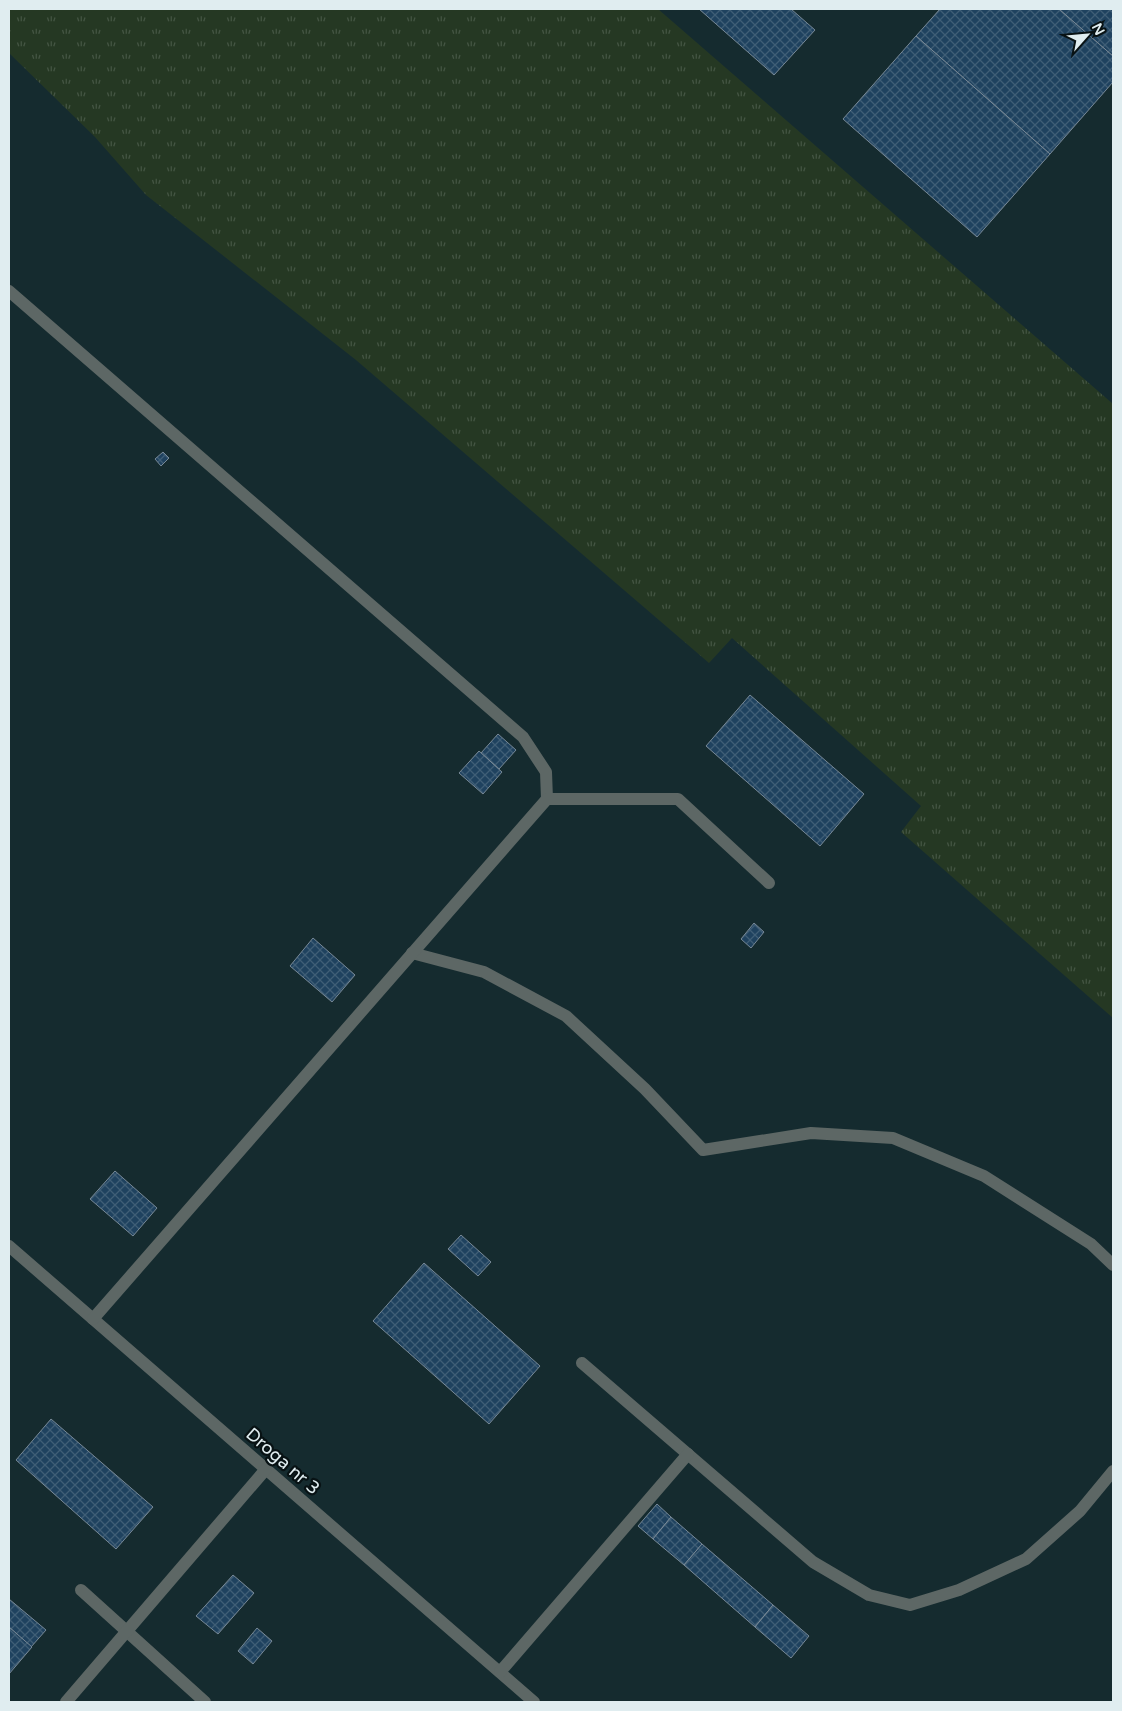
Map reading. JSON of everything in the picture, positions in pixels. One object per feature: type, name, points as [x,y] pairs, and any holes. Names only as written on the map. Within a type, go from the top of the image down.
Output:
[{"type":"lane","points":[[9,291],[523,737],[546,772],[547,798],[93,1319]]},
{"type":"lane","points":[[547,798],[678,799],[769,883]]},
{"type":"lane","points":[[412,953],[484,972],[566,1016],[646,1089],[703,1150],[811,1133],[893,1138],[984,1176],[1091,1244],[1113,1265]]},
{"type":"lane","name":"Droga nr 3","points":[[11,1252],[93,1319],[534,1702]]},
{"type":"lane","points":[[582,1363],[813,1562],[868,1595],[910,1604],[959,1590],[1026,1559],[1080,1511],[1113,1472]]},
{"type":"lane","points":[[500,1672],[688,1454]]},
{"type":"lane","points":[[66,1702],[266,1469]]},
{"type":"lane","points":[[81,1590],[205,1702]]},
{"type":"green space","points":[[9,9],[658,9],[1113,404],[1113,1018],[901,832],[921,806],[732,638],[709,663],[356,360],[146,195],[95,137],[9,53]]},
{"type":"building","points":[[699,9],[791,9],[815,30],[774,75]]},
{"type":"building","points":[[940,9],[1059,9],[1113,56],[1113,82],[1050,154],[916,36]]},
{"type":"building","points":[[1059,9],[1113,9],[1113,56]]},
{"type":"building","points":[[916,36],[1050,154],[977,237],[843,119]]},
{"type":"building","points":[[163,452],[169,458],[161,466],[155,459]]},
{"type":"building","points":[[750,695],[864,794],[820,846],[706,746]]},
{"type":"building","points":[[498,734],[516,750],[499,769],[481,753]]},
{"type":"building","points":[[479,751],[502,772],[483,794],[459,773]]},
{"type":"building","points":[[754,923],[764,932],[751,948],[741,939]]},
{"type":"building","points":[[313,938],[355,975],[332,1002],[290,966]]},
{"type":"building","points":[[115,1171],[157,1208],[133,1236],[90,1199]]},
{"type":"building","points":[[461,1235],[491,1262],[478,1276],[448,1249]]},
{"type":"building","points":[[424,1263],[540,1366],[489,1424],[373,1321]]},
{"type":"building","points":[[51,1419],[153,1507],[116,1549],[16,1460]]},
{"type":"building","points":[[657,1504],[671,1517],[653,1539],[638,1526]]},
{"type":"building","points":[[671,1517],[702,1544],[684,1565],[653,1539]]},
{"type":"building","points":[[702,1544],[773,1605],[755,1627],[684,1565]]},
{"type":"building","points":[[233,1575],[254,1593],[218,1634],[196,1616]]},
{"type":"building","points":[[9,1599],[46,1630],[31,1647],[9,1627]]},
{"type":"building","points":[[773,1605],[809,1636],[791,1658],[755,1627]]},
{"type":"building","points":[[9,1627],[32,1647],[9,1674]]},
{"type":"building","points":[[257,1628],[272,1641],[253,1664],[238,1651]]}]
